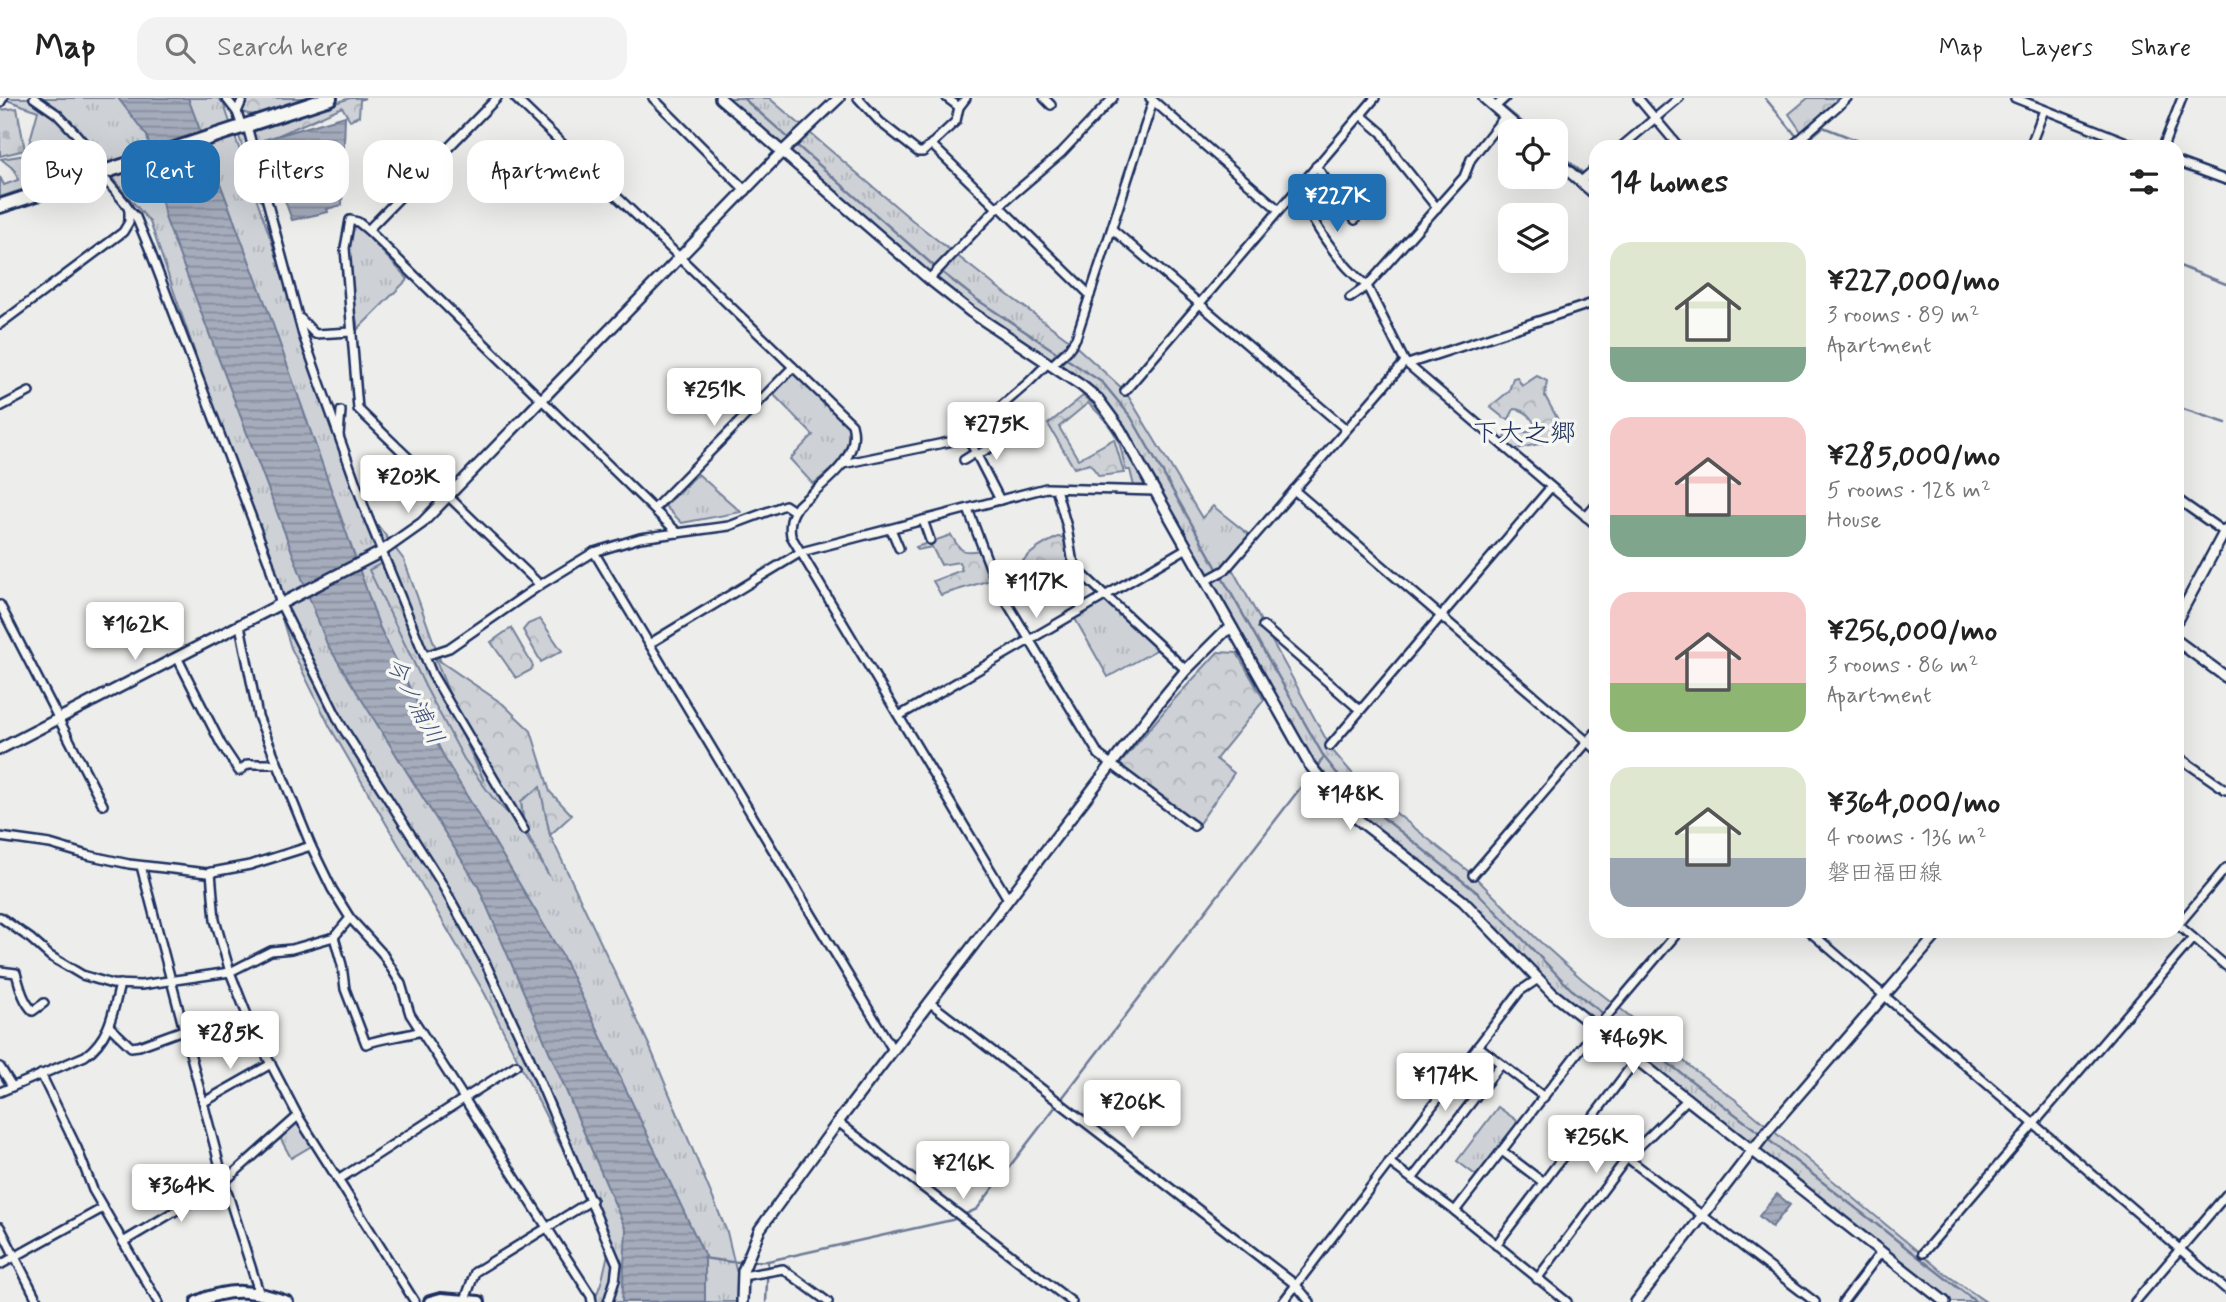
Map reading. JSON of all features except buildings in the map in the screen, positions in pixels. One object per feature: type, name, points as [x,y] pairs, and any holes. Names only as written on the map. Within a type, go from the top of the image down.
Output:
[{"type":"highway","points":[[0,206],[330,98]]},
{"type":"main road","points":[[197,1302],[224,1293],[259,1292],[286,1302]]},
{"type":"main road","points":[[430,1302],[441,1299],[479,1302]]},
{"type":"street","points":[[0,103],[3,98]]},
{"type":"street","points":[[34,98],[68,124],[108,171],[136,218],[269,563],[282,604],[341,725],[439,879],[485,962],[592,1200],[617,1264],[608,1302]]},
{"type":"street","points":[[226,98],[237,112],[297,313],[338,438],[367,515],[432,674],[524,830]]},
{"type":"street","points":[[237,112],[243,98]]},
{"type":"street","points":[[368,230],[497,98]]},
{"type":"street","points":[[515,98],[852,424],[854,443],[850,455],[794,512],[789,527],[791,536],[1008,899]]},
{"type":"street","points":[[653,98],[746,191]]},
{"type":"street","points":[[720,98],[971,312],[1082,386],[1103,405],[1120,429],[1186,548],[1207,580],[1309,764],[1356,818],[1463,901],[1538,979],[1636,1060],[1945,1302]]},
{"type":"street","points":[[0,749],[382,551],[422,523],[782,152],[839,98]]},
{"type":"street","points":[[858,98],[880,122],[918,152],[923,152],[956,121],[958,107],[966,98]]},
{"type":"street","points":[[947,98],[958,107]]},
{"type":"street","points":[[1044,98],[1051,106]]},
{"type":"street","points":[[931,277],[998,207],[1061,153],[1113,98]]},
{"type":"street","points":[[1125,391],[1375,98]]},
{"type":"street","points":[[1484,98],[1508,119]]},
{"type":"street","points":[[1495,107],[1505,98]]},
{"type":"street","points":[[1638,98],[1673,140]]},
{"type":"street","points":[[1630,140],[1679,98]]},
{"type":"street","points":[[1799,140],[1847,98]]},
{"type":"street","points":[[2015,98],[2121,140]]},
{"type":"street","points":[[2166,140],[2182,98]]},
{"type":"street","points":[[842,464],[967,436],[1068,350],[1076,338],[1151,99],[1279,210]]},
{"type":"street","points":[[2033,140],[2045,110]]},
{"type":"street","points":[[1361,115],[1382,133],[1397,158],[1437,208]]},
{"type":"street","points":[[1350,298],[1367,286],[1464,177],[1471,159],[1505,116]]},
{"type":"street","points":[[931,144],[1090,295]]},
{"type":"street","points":[[2184,165],[2226,180]]},
{"type":"street","points":[[1316,166],[1355,220]]},
{"type":"street","points":[[1568,170],[1589,189]]},
{"type":"street","points":[[1580,181],[1589,174]]},
{"type":"street","points":[[1296,191],[1329,248],[1367,286],[1406,363],[1589,519]]},
{"type":"street","points":[[0,324],[123,232],[129,222],[130,210]]},
{"type":"street","points":[[540,585],[358,409],[345,248],[350,220],[358,222],[368,230],[678,533]]},
{"type":"street","points":[[1111,229],[1346,429]]},
{"type":"street","points":[[1207,580],[1225,570],[1406,363],[1589,304]]},
{"type":"street","points":[[297,313],[315,334],[352,332]]},
{"type":"street","points":[[654,509],[793,367]]},
{"type":"street","points":[[0,407],[29,392]]},
{"type":"street","points":[[338,438],[341,411]]},
{"type":"street","points":[[967,436],[1000,500]]},
{"type":"street","points":[[964,460],[997,443]]},
{"type":"street","points":[[1330,746],[1551,487]]},
{"type":"street","points":[[649,644],[802,552],[1045,488],[1155,491]]},
{"type":"street","points":[[1056,489],[1067,527],[1072,558],[1087,579],[1186,670]]},
{"type":"street","points":[[1294,490],[1588,741],[1474,875]]},
{"type":"street","points":[[2184,504],[2225,530],[2184,607]]},
{"type":"street","points":[[425,656],[449,648],[540,585],[594,552],[640,538],[729,526],[785,505],[794,512]]},
{"type":"street","points":[[968,509],[997,586],[1099,755],[1194,825]]},
{"type":"street","points":[[1586,517],[1589,513]]},
{"type":"street","points":[[923,520],[930,540]]},
{"type":"street","points":[[891,529],[899,548]]},
{"type":"street","points":[[899,716],[1186,548]]},
{"type":"street","points":[[594,552],[893,1050]]},
{"type":"street","points":[[0,605],[103,805]]},
{"type":"street","points":[[240,625],[258,716],[311,846],[332,889],[350,918],[387,961],[401,984],[410,1014],[591,1296],[592,1302]]},
{"type":"street","points":[[1263,626],[1360,710]]},
{"type":"street","points":[[742,1302],[747,1257],[760,1229],[838,1122],[1111,764],[1186,670],[1224,632],[1232,628]]},
{"type":"street","points":[[2184,646],[2226,677]]},
{"type":"street","points":[[177,657],[221,744],[239,771],[248,764],[277,764]]},
{"type":"street","points":[[2184,761],[2226,790]]},
{"type":"street","points":[[0,837],[50,844],[141,866],[212,872],[250,865],[311,846]]},
{"type":"street","points":[[141,866],[224,1182],[259,1292]]},
{"type":"street","points":[[2184,917],[2226,868]]},
{"type":"street","points":[[212,872],[215,920],[230,972],[253,1030],[298,1116],[415,1302]]},
{"type":"street","points":[[0,917],[66,967],[82,975],[120,984],[141,985],[230,972],[271,951],[292,950],[334,937],[350,918]]},
{"type":"street","points":[[2184,931],[2226,967]]},
{"type":"street","points":[[334,937],[345,989],[366,1044],[384,1037],[398,1038],[421,1031]]},
{"type":"street","points":[[1455,1211],[1598,1026],[1673,938]]},
{"type":"street","points":[[1817,938],[2226,1289]]},
{"type":"street","points":[[1636,1302],[1770,1128],[1934,938]]},
{"type":"street","points":[[1923,1253],[2193,938]]},
{"type":"street","points":[[0,971],[16,973],[28,1006],[33,1010],[44,1003]]},
{"type":"street","points":[[1283,1302],[1520,991],[1538,979]]},
{"type":"street","points":[[0,1092],[85,1056],[102,1040],[109,1026],[120,984]]},
{"type":"street","points":[[929,1002],[1296,1284],[1310,1302]]},
{"type":"street","points":[[109,1026],[131,1046],[139,1046],[183,1030]]},
{"type":"street","points":[[1478,1046],[1544,1097]]},
{"type":"street","points":[[1496,1245],[1636,1060]]},
{"type":"street","points":[[204,1102],[271,1064]]},
{"type":"street","points":[[1412,1179],[1501,1064]]},
{"type":"street","points":[[338,1180],[516,1065]]},
{"type":"street","points":[[0,1067],[12,1086]]},
{"type":"street","points":[[41,1074],[77,1149],[93,1190],[158,1302]]},
{"type":"street","points":[[1537,1279],[1627,1158],[1688,1099]]},
{"type":"street","points":[[123,1242],[224,1182],[298,1116]]},
{"type":"street","points":[[838,1122],[1072,1302]]},
{"type":"street","points":[[1587,1127],[1815,1302]]},
{"type":"street","points":[[1502,1151],[1544,1183]]},
{"type":"street","points":[[1389,1162],[1455,1211],[1567,1302]]},
{"type":"street","points":[[2135,1302],[2226,1195]]},
{"type":"street","points":[[465,1300],[475,1272],[592,1200]]},
{"type":"street","points":[[0,1265],[103,1208]]},
{"type":"street","points":[[0,1227],[38,1302]]},
{"type":"street","points":[[1846,1301],[1881,1252]]},
{"type":"street","points":[[743,1276],[783,1269],[828,1302]]},
{"type":"green space","points":[[1,98],[219,98],[224,105],[236,140],[234,140],[234,203],[258,203],[364,507],[404,560],[465,729],[549,876],[524,827],[521,801],[540,786],[550,835],[649,1045],[727,1232],[736,1270],[743,1285],[745,1302],[594,1302],[610,1245],[485,994],[330,727],[291,648],[243,493],[150,222],[134,203],[220,203],[220,140],[121,140],[121,188],[107,172],[107,140],[30,140],[38,111]]},
{"type":"green space","points":[[249,98],[304,98],[257,115],[242,112]]},
{"type":"green space","points":[[350,98],[365,98],[360,100],[359,116],[350,120],[342,107],[268,140],[240,140],[239,136]]},
{"type":"green space","points":[[719,98],[769,98],[912,220],[1068,339],[1125,391],[1202,518],[1213,506],[1253,538],[1230,565],[1332,750],[1365,788],[1473,875],[1537,939],[1582,979],[1693,1069],[1736,1100],[1944,1273],[1986,1302],[1945,1302],[1540,982],[1467,899],[1386,841],[1333,794],[1282,716],[1095,396],[951,292]]},
{"type":"green space","points":[[1808,98],[1842,98],[1804,136],[1789,114]]},
{"type":"green space","points":[[17,108],[23,140],[21,151],[0,156],[0,110]]},
{"type":"green space","points":[[21,156],[21,190],[0,197],[0,177],[4,185],[18,180],[15,170],[1,159]]},
{"type":"green space","points":[[262,203],[267,203],[271,219]]},
{"type":"green space","points":[[353,221],[408,279],[358,329],[346,261]]},
{"type":"green space","points":[[796,370],[852,424],[852,449],[841,462],[813,484],[790,459],[813,435],[773,394]]},
{"type":"green space","points":[[1537,376],[1547,381],[1545,396],[1562,427],[1558,434],[1546,442],[1511,452],[1504,446],[1506,432],[1530,432],[1536,426],[1525,412],[1514,409],[1509,419],[1490,407],[1509,391],[1513,378],[1517,377],[1522,386]]},
{"type":"green space","points":[[1083,396],[1103,412],[1119,430],[1146,485],[1134,486],[1116,437],[1106,421],[1088,403],[1059,427],[1078,459],[1114,439],[1124,473],[1099,476],[1090,464],[1074,468],[1048,424]]},
{"type":"green space","points":[[698,474],[741,512],[682,523],[665,506]]},
{"type":"green space","points":[[951,535],[962,550],[980,550],[990,580],[941,595],[933,581],[962,570],[959,562],[941,565],[932,547],[918,550],[916,547]]},
{"type":"green space","points":[[1058,537],[1065,538],[1070,546],[1072,558],[1068,563],[1049,573],[1021,579],[1018,577],[1018,567],[1027,557]]},
{"type":"green space","points":[[382,563],[389,564],[440,687],[484,781],[435,658],[503,704],[531,731],[550,792],[572,815],[550,835],[540,787],[521,801],[524,830],[493,798],[464,759],[369,570]]},
{"type":"green space","points":[[1106,595],[1158,649],[1108,677],[1074,617]]},
{"type":"green space","points":[[540,619],[562,651],[541,662],[523,630],[528,624]]},
{"type":"green space","points":[[511,628],[533,666],[531,670],[516,678],[491,642]]},
{"type":"green space","points":[[1218,652],[1237,653],[1264,700],[1216,759],[1234,773],[1198,825],[1119,765]]},
{"type":"green space","points":[[1498,1107],[1519,1122],[1477,1176],[1457,1161]]},
{"type":"green space","points":[[298,1116],[313,1145],[291,1158],[278,1134]]},
{"type":"water","points":[[118,98],[188,98],[204,140],[148,140]]},
{"type":"water","points":[[345,116],[344,140],[263,140]]},
{"type":"water","name":"今ノ浦川","points":[[220,183],[380,628],[445,759],[563,957],[705,1256],[705,1302],[622,1302],[626,1230],[478,886],[327,644],[166,220],[162,203],[220,203]]},
{"type":"water","points":[[286,203],[342,203],[327,209],[328,212],[292,220]]},
{"type":"water","points":[[1777,1194],[1790,1205],[1772,1227],[1759,1216]]},
{"type":"waterway","points":[[743,98],[934,266],[976,299],[1103,383],[1131,417],[1324,757],[1347,786],[1479,894],[1571,989],[1761,1134]]},
{"type":"waterway","points":[[1493,98],[1518,119]]},
{"type":"waterway","points":[[1765,98],[1800,140]]},
{"type":"waterway","points":[[1808,140],[1823,127],[1856,140]]},
{"type":"waterway","points":[[1568,161],[1589,178]]},
{"type":"waterway","points":[[2184,268],[2226,284]]},
{"type":"waterway","points":[[2184,409],[2226,423]]},
{"type":"waterway","points":[[703,1258],[731,1262],[768,1261],[952,1220],[977,1209],[1324,757]]},
{"type":"waterway","points":[[1766,1138],[1976,1302]]},
{"type":"waterway","points":[[766,1302],[768,1261]]},
{"type":"district","name":"下大之郷","points":[[1524,434]]}]
